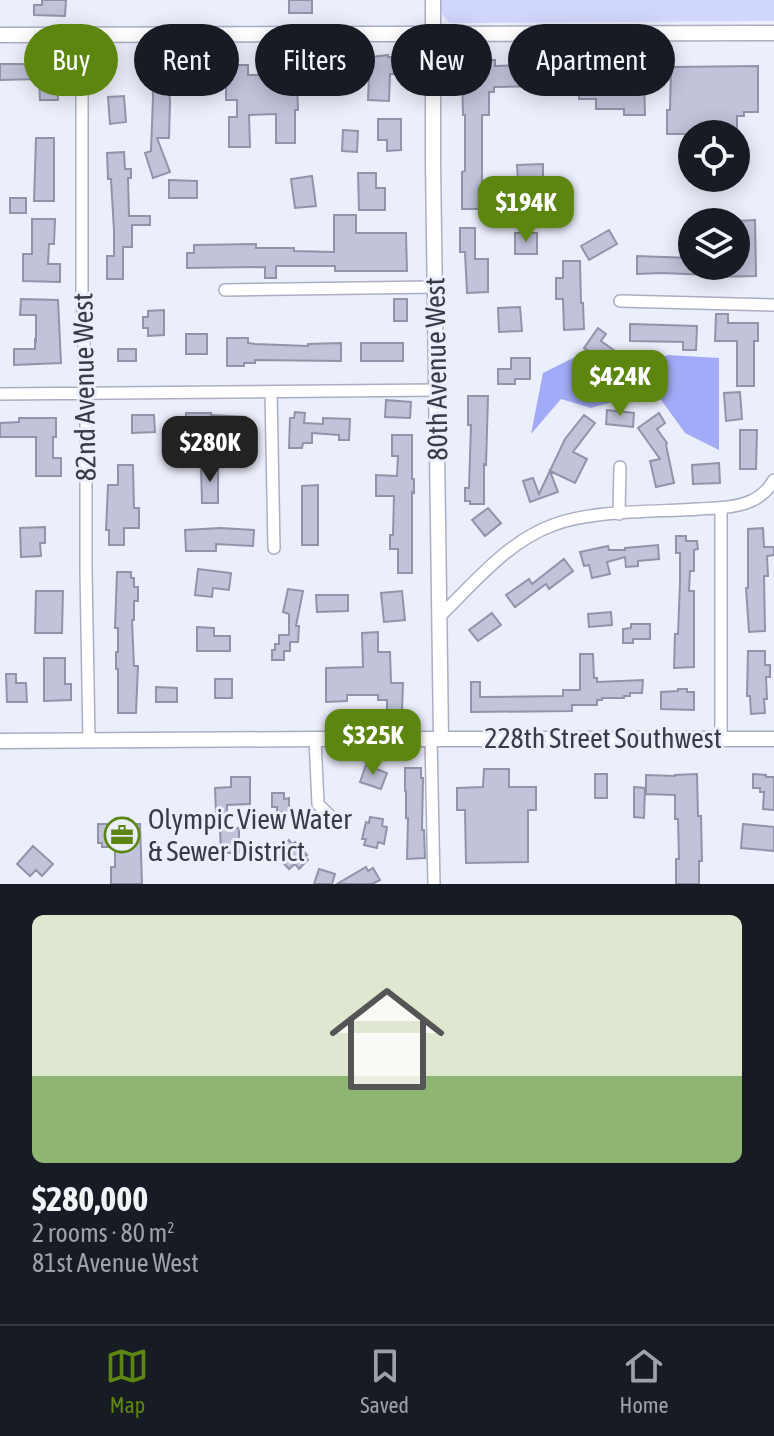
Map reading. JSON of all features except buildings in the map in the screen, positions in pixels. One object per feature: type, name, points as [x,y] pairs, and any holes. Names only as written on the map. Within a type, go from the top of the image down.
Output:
[{"type":"street","name":"80th Avenue West","points":[[433,0],[433,24]]},
{"type":"street","points":[[118,35],[391,33]]},
{"type":"street","points":[[492,33],[774,33]]},
{"type":"street","points":[[0,35],[24,35]]},
{"type":"street","name":"82nd Avenue West","points":[[82,96],[89,740]]},
{"type":"street","name":"80th Avenue West","points":[[433,96],[440,616],[436,738]]},
{"type":"street","points":[[225,290],[435,287]]},
{"type":"street","points":[[620,301],[774,305]]},
{"type":"street","points":[[0,394],[437,390]]},
{"type":"street","points":[[271,392],[274,548]]},
{"type":"street","points":[[619,514],[620,467]]},
{"type":"street","points":[[440,616],[514,545],[557,523],[584,517],[721,508],[750,502],[771,485]]},
{"type":"street","points":[[721,508],[721,738]]},
{"type":"street","points":[[434,884],[436,738]]},
{"type":"street","points":[[315,739],[318,804],[330,816]]},
{"type":"street","name":"228th Street Southwest","points":[[0,741],[774,739]]},
{"type":"shaded area","points":[[440,0],[774,0],[774,21],[450,23],[442,13]]},
{"type":"shaded area","points":[[579,355],[610,375],[668,355],[719,358],[719,450],[685,433],[654,390],[591,408],[561,399],[531,434],[543,373]]},
{"type":"place","name":"Olympic View Water & Sewer District","points":[[122,835]]}]
